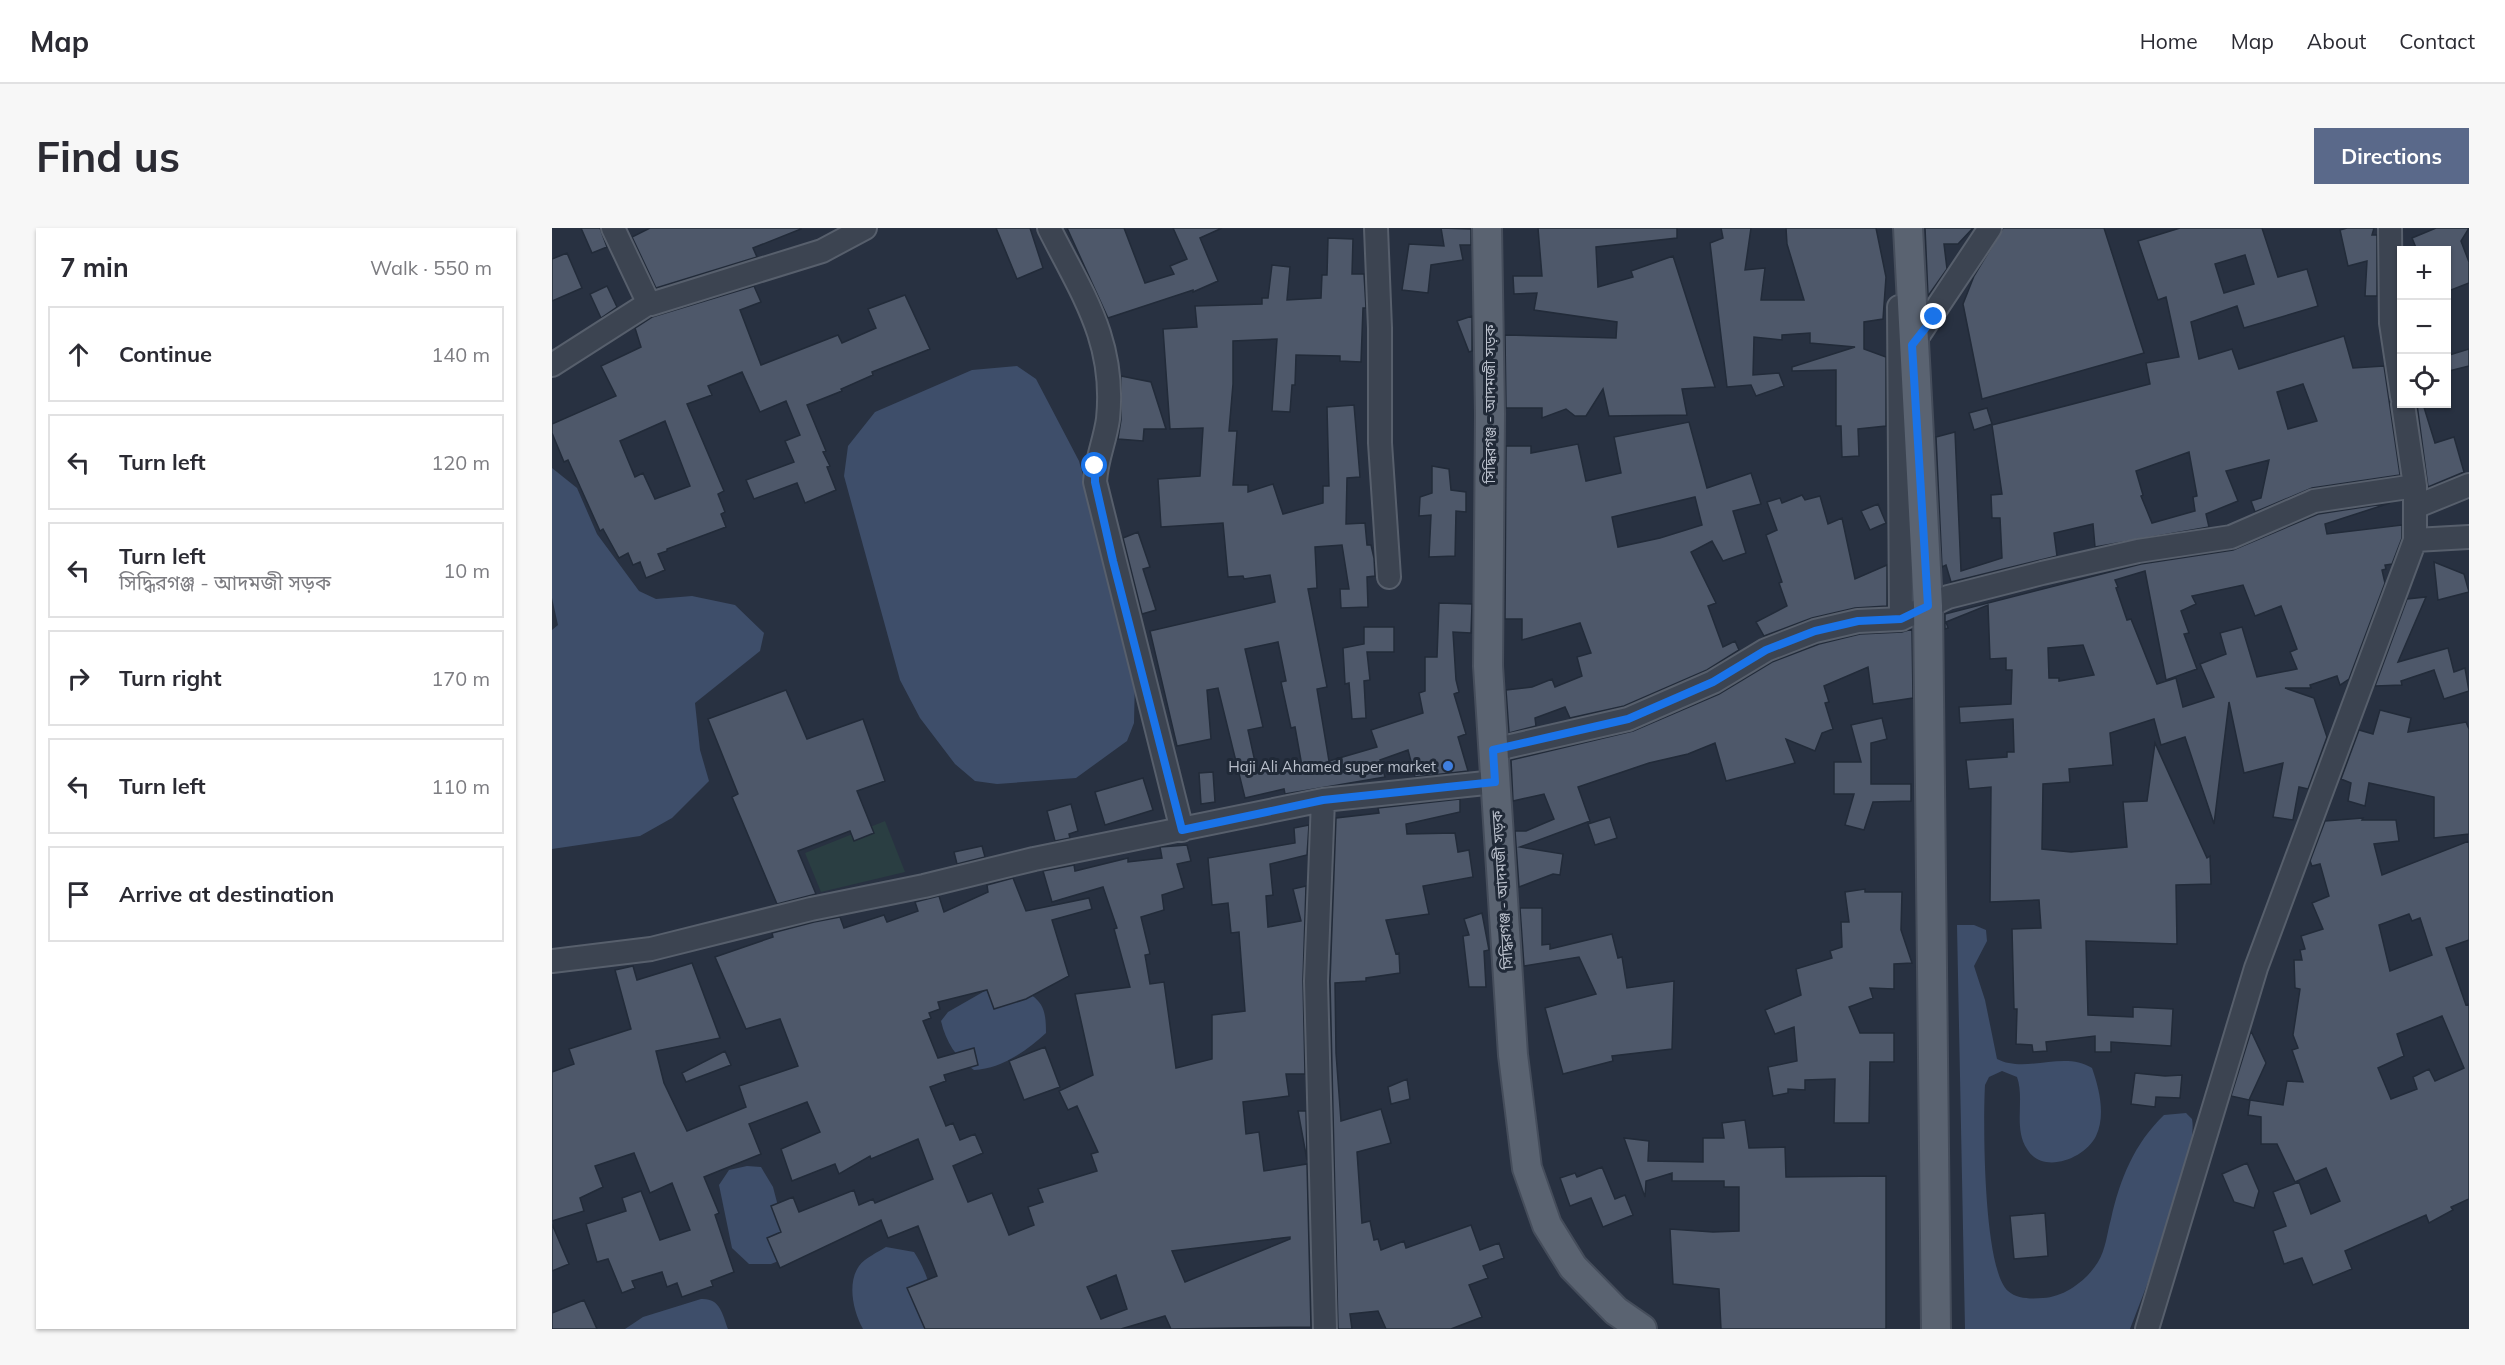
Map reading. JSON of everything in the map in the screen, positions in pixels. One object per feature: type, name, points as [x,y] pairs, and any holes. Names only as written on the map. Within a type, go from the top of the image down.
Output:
[{"type":"main road","name":"সিদ্ধিরগঞ্জ - আদমজী সড়ক","points":[[1487,228],[1490,414],[1488,666],[1513,1055],[1527,1168],[1547,1225],[1573,1267],[1616,1311],[1642,1329]]},
{"type":"main road","points":[[1908,228],[1912,345],[1928,606],[1936,1329]]},
{"type":"street","points":[[613,228],[649,303]]},
{"type":"street","points":[[552,365],[649,303],[822,250],[865,228]]},
{"type":"street","points":[[1049,228],[1095,317],[1102,338],[1106,362],[1108,417],[1104,444],[1095,466],[1095,482],[1182,830]]},
{"type":"street","points":[[1376,228],[1380,328],[1380,443],[1389,577]]},
{"type":"street","points":[[1897,228],[1901,619]]},
{"type":"street","points":[[1912,345],[1990,228]]},
{"type":"street","points":[[2390,228],[2391,323],[2397,363]]},
{"type":"street","points":[[2146,1329],[2256,968],[2415,540],[2415,497],[2404,408]]},
{"type":"street","points":[[1493,750],[1628,719],[1713,682],[1766,650],[1815,631],[1858,621],[1901,619],[1948,597],[2042,573],[2138,551],[2231,537],[2314,501],[2415,497],[2469,485]]},
{"type":"street","points":[[2415,540],[2465,542]]},
{"type":"street","points":[[552,961],[651,949],[811,909],[924,886],[1034,859],[1323,800],[1495,782]]},
{"type":"street","points":[[1320,1327],[1316,981],[1323,800]]},
{"type":"green space","points":[[885,821],[905,872],[821,892],[805,853]]},
{"type":"water","points":[[1017,366],[1036,379],[1079,461],[1112,579],[1135,677],[1134,723],[1127,741],[1076,778],[997,784],[975,781],[955,764],[920,718],[900,680],[844,476],[848,446],[875,412],[972,370]]},
{"type":"water","points":[[552,468],[577,488],[597,534],[639,591],[656,599],[692,596],[735,605],[764,633],[760,651],[695,703],[700,750],[709,781],[672,818],[640,836],[552,849],[552,630],[558,625],[552,598]]},
{"type":"water","points":[[1957,925],[1974,925],[1986,930],[1987,941],[1974,966],[1985,1000],[1997,1059],[2020,1064],[2057,1061],[2081,1063],[2092,1068],[2100,1102],[2099,1128],[2090,1144],[2083,1151],[2063,1161],[2043,1161],[2034,1157],[2023,1141],[2017,1077],[2002,1071],[1989,1077],[1985,1085],[1984,1129],[1989,1226],[2000,1277],[2008,1291],[2024,1298],[2051,1297],[2067,1291],[2082,1281],[2101,1257],[2124,1176],[2144,1138],[2164,1115],[2186,1113],[2192,1119],[2192,1136],[2179,1191],[2130,1329],[1965,1329]]},
{"type":"water","points":[[1018,987],[1041,1005],[1045,1016],[1046,1033],[1013,1058],[994,1066],[974,1070],[953,1049],[941,1021],[948,1012],[990,988]]},
{"type":"water","points":[[747,1166],[761,1167],[773,1187],[791,1256],[771,1264],[749,1264],[732,1248],[719,1185],[729,1170]]},
{"type":"water","points":[[886,1247],[914,1252],[919,1261],[928,1280],[932,1299],[930,1329],[863,1329],[854,1306],[853,1280],[862,1263]]},
{"type":"water","points":[[707,1299],[716,1304],[722,1312],[728,1329],[625,1329],[643,1317]]},
{"type":"building","points":[[581,228],[600,228],[607,247],[592,253]]},
{"type":"building","points":[[650,228],[801,229],[753,248],[757,257],[656,288],[632,237]]},
{"type":"building","points":[[996,228],[1030,228],[1043,268],[1017,279]]},
{"type":"building","points":[[1067,228],[1124,228],[1145,283],[1174,274],[1170,266],[1187,259],[1173,228],[1222,228],[1200,238],[1218,281],[1193,292],[1193,290],[1108,318]]},
{"type":"building","points":[[1441,228],[1471,229],[1471,245],[1460,245],[1463,260],[1431,265],[1428,293],[1402,290],[1409,244],[1444,246]]},
{"type":"building","points":[[1538,228],[1677,228],[1677,238],[1596,247],[1598,287],[1633,277],[1631,271],[1673,256],[1715,387],[1682,389],[1687,415],[1609,416],[1603,389],[1586,416],[1575,416],[1566,409],[1542,418],[1542,408],[1506,408],[1505,335],[1616,338],[1617,322],[1534,310],[1537,293],[1514,294],[1513,276],[1542,276]]},
{"type":"building","points":[[1721,228],[1751,228],[1745,270],[1765,268],[1761,300],[1804,300],[1787,244],[1786,228],[1876,228],[1886,277],[1883,319],[1864,322],[1864,349],[1886,357],[1886,426],[1858,429],[1859,456],[1842,457],[1841,426],[1836,426],[1836,370],[1792,371],[1792,367],[1855,347],[1810,343],[1810,333],[1782,335],[1782,340],[1754,337],[1753,375],[1779,373],[1784,386],[1756,396],[1751,385],[1727,387],[1710,243],[1723,238]]},
{"type":"building","points":[[1925,228],[1973,228],[1958,244],[1944,244],[1947,269],[1928,296]]},
{"type":"building","points":[[2003,228],[2104,228],[2144,353],[1982,399],[1963,304],[1974,276]]},
{"type":"building","points":[[2180,228],[2262,228],[2278,277],[2307,269],[2318,306],[2244,328],[2237,306],[2191,322],[2199,359],[2232,349],[2239,369],[2344,336],[2353,368],[2384,366],[2400,475],[2312,488],[2255,512],[2251,501],[2261,498],[2269,460],[2226,471],[2238,501],[2206,514],[2209,527],[2095,547],[2093,524],[2054,533],[2057,556],[1951,582],[1946,565],[1942,567],[1936,437],[1955,432],[1961,571],[2002,558],[2000,518],[1992,518],[1991,495],[2002,494],[1992,425],[2150,384],[2146,363],[2179,357],[2166,297],[2158,300],[2138,241]],"holes":[[[2245,255],[2254,284],[2224,293],[2215,264]],[[2303,384],[2317,421],[2288,429],[2277,392]],[[2189,452],[2197,496],[2193,497],[2195,511],[2152,523],[2141,496],[2143,495],[2136,471]]]},
{"type":"building","points":[[2374,228],[2372,235],[2377,235],[2377,296],[2365,296],[2367,261],[2348,266],[2340,230]]},
{"type":"building","points":[[2436,228],[2469,228],[2461,241],[2469,262],[2469,283],[2451,290],[2451,246],[2415,246],[2412,238]]},
{"type":"building","points":[[1328,238],[1353,239],[1352,274],[1364,274],[1366,308],[1363,308],[1361,362],[1340,361],[1340,356],[1296,355],[1295,385],[1292,385],[1290,412],[1272,411],[1277,339],[1233,341],[1233,384],[1229,431],[1237,431],[1233,485],[1248,485],[1248,492],[1273,484],[1283,514],[1323,503],[1323,486],[1329,486],[1327,407],[1354,405],[1360,477],[1347,478],[1346,524],[1365,523],[1367,545],[1371,545],[1375,576],[1367,577],[1368,607],[1341,608],[1340,589],[1349,589],[1342,545],[1315,547],[1317,588],[1308,589],[1327,687],[1317,689],[1329,761],[1377,747],[1371,730],[1423,713],[1419,693],[1425,691],[1425,657],[1437,657],[1439,603],[1472,604],[1471,633],[1453,632],[1459,692],[1454,694],[1466,734],[1458,737],[1468,771],[1415,777],[1408,750],[1380,760],[1385,777],[1285,794],[1284,789],[1245,798],[1218,688],[1207,690],[1211,739],[1177,746],[1150,631],[1275,602],[1270,575],[1244,579],[1243,576],[1228,577],[1223,523],[1161,527],[1158,479],[1200,476],[1203,428],[1170,429],[1163,329],[1197,327],[1195,306],[1262,304],[1262,298],[1268,298],[1272,265],[1290,267],[1287,300],[1321,298],[1322,275],[1327,275]],"holes":[[[1278,642],[1286,681],[1281,682],[1291,728],[1295,727],[1302,766],[1257,771],[1248,730],[1263,727],[1245,649]]]},
{"type":"building","points":[[567,253],[582,288],[552,301],[552,259]]},
{"type":"building","points":[[607,286],[617,307],[601,318],[590,294]]},
{"type":"building","points":[[754,286],[761,302],[740,310],[761,365],[838,335],[842,343],[876,328],[868,309],[905,295],[930,349],[872,372],[873,375],[841,389],[842,391],[807,405],[826,451],[823,452],[830,466],[827,467],[836,490],[805,503],[797,483],[754,499],[746,480],[794,462],[785,441],[800,435],[786,401],[760,412],[742,372],[708,386],[712,395],[687,404],[724,491],[718,494],[725,512],[721,514],[726,527],[658,554],[665,570],[646,578],[640,562],[633,565],[628,553],[619,558],[603,529],[600,531],[568,460],[564,462],[552,433],[552,424],[616,396],[601,366],[641,347],[635,328],[652,317]],"holes":[[[665,421],[690,486],[655,499],[643,473],[635,477],[620,441]]]},
{"type":"building","points":[[1472,316],[1472,351],[1469,352],[1457,321]]},
{"type":"building","points":[[2469,349],[2469,366],[2451,370],[2451,354]]},
{"type":"building","points":[[1121,376],[1151,382],[1166,429],[1144,429],[1143,441],[1118,439],[1121,420]]},
{"type":"building","points":[[1987,408],[1992,424],[1974,430],[1969,413]]},
{"type":"building","points":[[2418,408],[2424,408],[2435,443],[2454,437],[2464,472],[2428,487]]},
{"type":"building","points":[[1689,422],[1707,488],[1751,473],[1761,504],[1733,511],[1746,553],[1723,561],[1712,541],[1691,552],[1716,603],[1708,606],[1723,647],[1735,641],[1739,650],[1707,670],[1624,706],[1570,718],[1565,707],[1535,718],[1536,726],[1509,733],[1506,690],[1532,687],[1552,679],[1555,687],[1582,676],[1577,657],[1591,653],[1580,623],[1522,640],[1522,619],[1505,619],[1506,446],[1531,446],[1531,453],[1578,444],[1586,481],[1621,473],[1614,437]],"holes":[[[1695,497],[1702,525],[1660,538],[1618,547],[1612,517]]]},
{"type":"building","points":[[1432,466],[1449,469],[1451,490],[1466,492],[1466,512],[1456,511],[1455,556],[1429,557],[1431,515],[1419,516],[1420,497],[1432,493]]},
{"type":"building","points":[[1802,495],[1805,500],[1820,496],[1828,524],[1842,518],[1855,579],[1887,565],[1887,606],[1855,608],[1812,618],[1764,636],[1756,622],[1787,606],[1779,583],[1782,582],[1766,535],[1777,530],[1767,502],[1780,498],[1782,503]]},
{"type":"building","points":[[2390,503],[2325,524],[2327,534],[2402,525],[2402,538],[2392,564],[2385,565],[2386,569],[2382,570],[2385,583],[2349,679],[2340,685],[2337,676],[2310,685],[2311,688],[2285,688],[2314,698],[2327,737],[2308,789],[2299,787],[2293,820],[2273,817],[2283,763],[2244,773],[2229,702],[2214,824],[2185,737],[2161,745],[2154,719],[2110,733],[2113,765],[2069,769],[2070,782],[2043,784],[2042,849],[2071,852],[2127,847],[2123,802],[2147,801],[2155,743],[2207,858],[2210,856],[2211,884],[2176,885],[2177,944],[2086,941],[2088,1015],[2133,1017],[2133,1007],[2173,1009],[2171,1046],[2111,1042],[2111,1052],[2095,1052],[2095,1036],[2046,1042],[2047,1051],[2033,1052],[2032,1045],[2016,1044],[2017,1009],[2014,1009],[2012,929],[2041,928],[2039,900],[1990,902],[1991,787],[1969,789],[1966,760],[2007,757],[2007,752],[2014,752],[2013,719],[1960,723],[1959,707],[2011,704],[2012,670],[2006,670],[2006,658],[1990,659],[1988,605],[1946,622],[1948,628],[1945,629],[1945,614],[2141,564],[2233,550],[2318,514]],"holes":[[[2145,571],[2166,680],[2197,669],[2184,634],[2189,633],[2181,611],[2196,604],[2192,596],[2243,585],[2255,616],[2281,606],[2297,649],[2290,652],[2297,669],[2257,677],[2242,627],[2220,633],[2226,654],[2200,664],[2214,697],[2183,707],[2176,678],[2157,684],[2131,619],[2127,620],[2116,588],[2118,587],[2115,580]],[[2083,645],[2094,675],[2059,681],[2059,678],[2049,678],[2048,648]]]},
{"type":"building","points":[[1878,504],[1886,523],[1870,530],[1861,511]]},
{"type":"building","points":[[1138,532],[1150,567],[1143,569],[1156,610],[1142,614],[1123,538]]},
{"type":"building","points":[[2434,562],[2464,574],[2469,592],[2438,600]]},
{"type":"building","points":[[2426,597],[2398,662],[2448,648],[2454,672],[2465,668],[2469,691],[2444,699],[2434,670],[2401,681],[2402,685],[2375,686],[2407,599]]},
{"type":"building","points":[[1364,627],[1394,627],[1394,652],[1367,652],[1370,680],[1364,681],[1366,718],[1352,719],[1349,683],[1345,684],[1343,648],[1364,644]]},
{"type":"building","points":[[1912,629],[1913,698],[1873,704],[1868,667],[1824,686],[1829,702],[1825,703],[1833,729],[1822,733],[1815,751],[1786,739],[1795,763],[1726,781],[1715,743],[1688,754],[1649,763],[1578,787],[1590,821],[1520,847],[1563,854],[1560,875],[1553,874],[1519,887],[1515,831],[1526,831],[1554,819],[1544,794],[1513,801],[1511,760],[1633,731],[1719,694],[1772,662],[1819,644],[1860,634],[1902,632]]},
{"type":"building","points":[[786,690],[807,739],[863,719],[885,781],[857,791],[874,833],[854,841],[850,831],[798,851],[816,894],[777,904],[732,797],[738,794],[708,719]]},
{"type":"building","points":[[2380,710],[2411,718],[2408,732],[2466,722],[2469,729],[2469,834],[2434,838],[2434,797],[2369,783],[2365,806],[2348,801],[2351,783],[2341,779],[2359,730],[2373,734]]},
{"type":"building","points":[[1882,718],[1887,739],[1871,743],[1871,784],[1911,784],[1911,801],[1873,802],[1864,830],[1845,825],[1854,794],[1834,794],[1834,762],[1861,762],[1851,725]]},
{"type":"building","points":[[1213,772],[1215,802],[1201,804],[1199,773]]},
{"type":"building","points":[[1143,778],[1153,810],[1105,825],[1095,792]]},
{"type":"building","points":[[1460,799],[1460,812],[1406,824],[1407,834],[1455,833],[1458,852],[1469,850],[1473,877],[1423,886],[1429,914],[1386,920],[1396,954],[1399,953],[1400,973],[1366,978],[1366,981],[1335,983],[1336,1053],[1341,1121],[1381,1109],[1391,1143],[1357,1152],[1362,1223],[1370,1221],[1374,1240],[1378,1239],[1381,1250],[1404,1241],[1406,1248],[1471,1225],[1480,1250],[1499,1243],[1504,1258],[1483,1266],[1488,1278],[1469,1285],[1482,1317],[1451,1329],[1386,1329],[1378,1311],[1350,1314],[1352,1329],[1338,1329],[1330,981],[1336,818],[1379,813],[1378,808]]},
{"type":"building","points":[[1071,804],[1078,831],[1069,834],[1070,838],[1055,841],[1047,811]]},
{"type":"building","points":[[1610,817],[1617,838],[1595,845],[1588,824]]},
{"type":"building","points":[[2363,818],[2362,820],[2396,820],[2399,841],[2374,844],[2382,875],[2469,841],[2469,940],[2446,948],[2466,1005],[2469,1004],[2469,1199],[2451,1207],[2453,1210],[2429,1223],[2426,1215],[2345,1251],[2352,1269],[2313,1285],[2302,1258],[2284,1264],[2273,1231],[2286,1226],[2273,1192],[2299,1182],[2311,1214],[2340,1201],[2326,1168],[2295,1182],[2277,1144],[2261,1144],[2261,1117],[2248,1115],[2250,1100],[2283,1105],[2287,1081],[2303,1082],[2292,1050],[2298,1048],[2293,1035],[2300,989],[2295,988],[2294,960],[2302,960],[2300,950],[2305,949],[2301,936],[2323,929],[2312,903],[2329,896],[2320,864],[2312,866],[2310,861],[2325,821]],"holes":[[[2409,914],[2412,921],[2420,918],[2432,955],[2390,971],[2379,925]],[[2442,1016],[2464,1068],[2435,1081],[2429,1069],[2413,1077],[2417,1089],[2391,1099],[2378,1068],[2404,1056],[2397,1034]]]},
{"type":"building","points":[[1309,825],[1307,855],[1270,864],[1273,895],[1266,896],[1268,927],[1301,921],[1293,889],[1306,886],[1303,980],[1305,1074],[1286,1074],[1289,1096],[1243,1102],[1246,1134],[1259,1132],[1264,1171],[1307,1164],[1311,1327],[1171,1329],[1165,1316],[1121,1329],[925,1329],[907,1288],[937,1276],[918,1226],[888,1238],[881,1220],[780,1268],[767,1238],[781,1232],[771,1206],[793,1197],[799,1212],[854,1190],[859,1205],[873,1199],[875,1203],[933,1179],[918,1139],[871,1159],[870,1156],[839,1174],[835,1164],[792,1181],[781,1149],[820,1132],[807,1102],[749,1124],[761,1154],[704,1177],[719,1213],[715,1215],[734,1272],[711,1281],[713,1286],[682,1297],[677,1283],[667,1287],[662,1272],[632,1281],[635,1288],[622,1293],[608,1259],[597,1262],[586,1224],[626,1211],[622,1198],[641,1191],[660,1240],[690,1230],[672,1183],[650,1193],[634,1153],[595,1166],[603,1187],[580,1198],[584,1211],[552,1221],[552,1072],[574,1064],[569,1049],[631,1029],[615,970],[633,966],[637,980],[692,963],[720,1038],[656,1051],[664,1083],[687,1131],[746,1107],[739,1086],[798,1066],[780,1019],[746,1029],[715,957],[773,937],[772,933],[814,922],[840,917],[844,928],[884,915],[887,922],[918,911],[915,902],[939,896],[944,912],[988,892],[987,885],[1013,878],[1026,911],[1089,898],[1092,909],[1052,920],[1069,976],[1026,999],[994,1009],[987,990],[938,1002],[940,1009],[929,1013],[931,1018],[923,1021],[938,1058],[974,1048],[978,1065],[944,1075],[946,1081],[930,1087],[946,1126],[953,1123],[960,1140],[975,1134],[983,1153],[953,1166],[968,1202],[992,1193],[1009,1235],[1034,1225],[1028,1207],[1043,1202],[1038,1189],[1097,1171],[1091,1154],[1098,1152],[1077,1106],[1068,1110],[1059,1091],[1093,1075],[1075,994],[1130,987],[1114,929],[1117,928],[1103,887],[1052,902],[1043,871],[1074,865],[1075,871],[1128,858],[1128,862],[1162,858],[1160,847],[1187,845],[1191,861],[1177,864],[1184,888],[1162,895],[1164,910],[1141,917],[1150,954],[1145,955],[1150,984],[1164,982],[1176,1068],[1212,1059],[1212,1015],[1245,1011],[1239,932],[1231,933],[1228,903],[1212,905],[1208,858],[1295,843],[1294,828]],"holes":[[[1290,1237],[1290,1239],[1185,1282],[1172,1251]],[[1116,1275],[1127,1309],[1101,1319],[1087,1287]]]},
{"type":"building","points":[[982,846],[985,857],[957,864],[954,852]]},
{"type":"building","points":[[1865,889],[1865,892],[1902,892],[1901,930],[1912,963],[1894,964],[1894,989],[1870,988],[1873,998],[1849,1007],[1860,1033],[1894,1033],[1894,1062],[1870,1062],[1869,1123],[1834,1123],[1835,1079],[1805,1080],[1805,1090],[1788,1089],[1788,1093],[1773,1096],[1768,1067],[1797,1061],[1794,1027],[1775,1034],[1765,1010],[1801,995],[1796,969],[1832,958],[1830,951],[1842,947],[1841,922],[1849,922],[1845,892]]},
{"type":"building","points":[[1520,908],[1542,908],[1542,945],[1550,944],[1550,949],[1612,934],[1618,958],[1622,957],[1627,988],[1674,981],[1672,1049],[1612,1056],[1613,1061],[1563,1074],[1545,1008],[1596,994],[1579,957],[1524,966]]},
{"type":"building","points":[[1482,913],[1489,950],[1484,951],[1486,987],[1469,987],[1463,936],[1469,935],[1464,919]]},
{"type":"building","points":[[2251,1031],[2266,1063],[2249,1100],[2231,1096]]},
{"type":"building","points":[[1045,1047],[1060,1087],[1024,1100],[1009,1061]]},
{"type":"building","points":[[725,1051],[731,1065],[686,1082],[682,1073]]},
{"type":"building","points":[[2135,1073],[2182,1075],[2180,1098],[2156,1097],[2155,1107],[2131,1104]]},
{"type":"building","points":[[1407,1079],[1410,1099],[1391,1104],[1388,1087]]},
{"type":"building","points":[[1298,1111],[1306,1111],[1307,1160]]},
{"type":"building","points":[[1745,1120],[1749,1148],[1785,1147],[1786,1177],[1886,1176],[1886,1329],[1721,1329],[1719,1289],[1673,1284],[1670,1229],[1739,1231],[1739,1187],[1724,1187],[1724,1181],[1672,1181],[1672,1173],[1646,1181],[1645,1197],[1624,1138],[1649,1141],[1648,1161],[1703,1162],[1703,1138],[1724,1138],[1722,1123]]},
{"type":"building","points":[[2247,1163],[2259,1191],[2254,1208],[2234,1202],[2222,1174]]},
{"type":"building","points":[[1602,1167],[1615,1199],[1625,1195],[1633,1215],[1603,1227],[1591,1198],[1570,1206],[1560,1178],[1575,1173],[1577,1177]]},
{"type":"building","points":[[2045,1213],[2048,1256],[2014,1259],[2010,1216]]},
{"type":"building","points":[[552,1224],[569,1264],[552,1271]]},
{"type":"building","points":[[584,1300],[597,1329],[552,1329],[552,1313]]},
{"type":"place","name":"Haji Ali Ahamed super market","points":[[1448,766]]},
{"type":"route","points":[[1095,466],[1095,482],[1113,561],[1182,830],[1323,800],[1495,782],[1493,750],[1628,719],[1713,682],[1766,650],[1815,631],[1858,621],[1901,619],[1928,606],[1912,345],[1934,317]]}]
